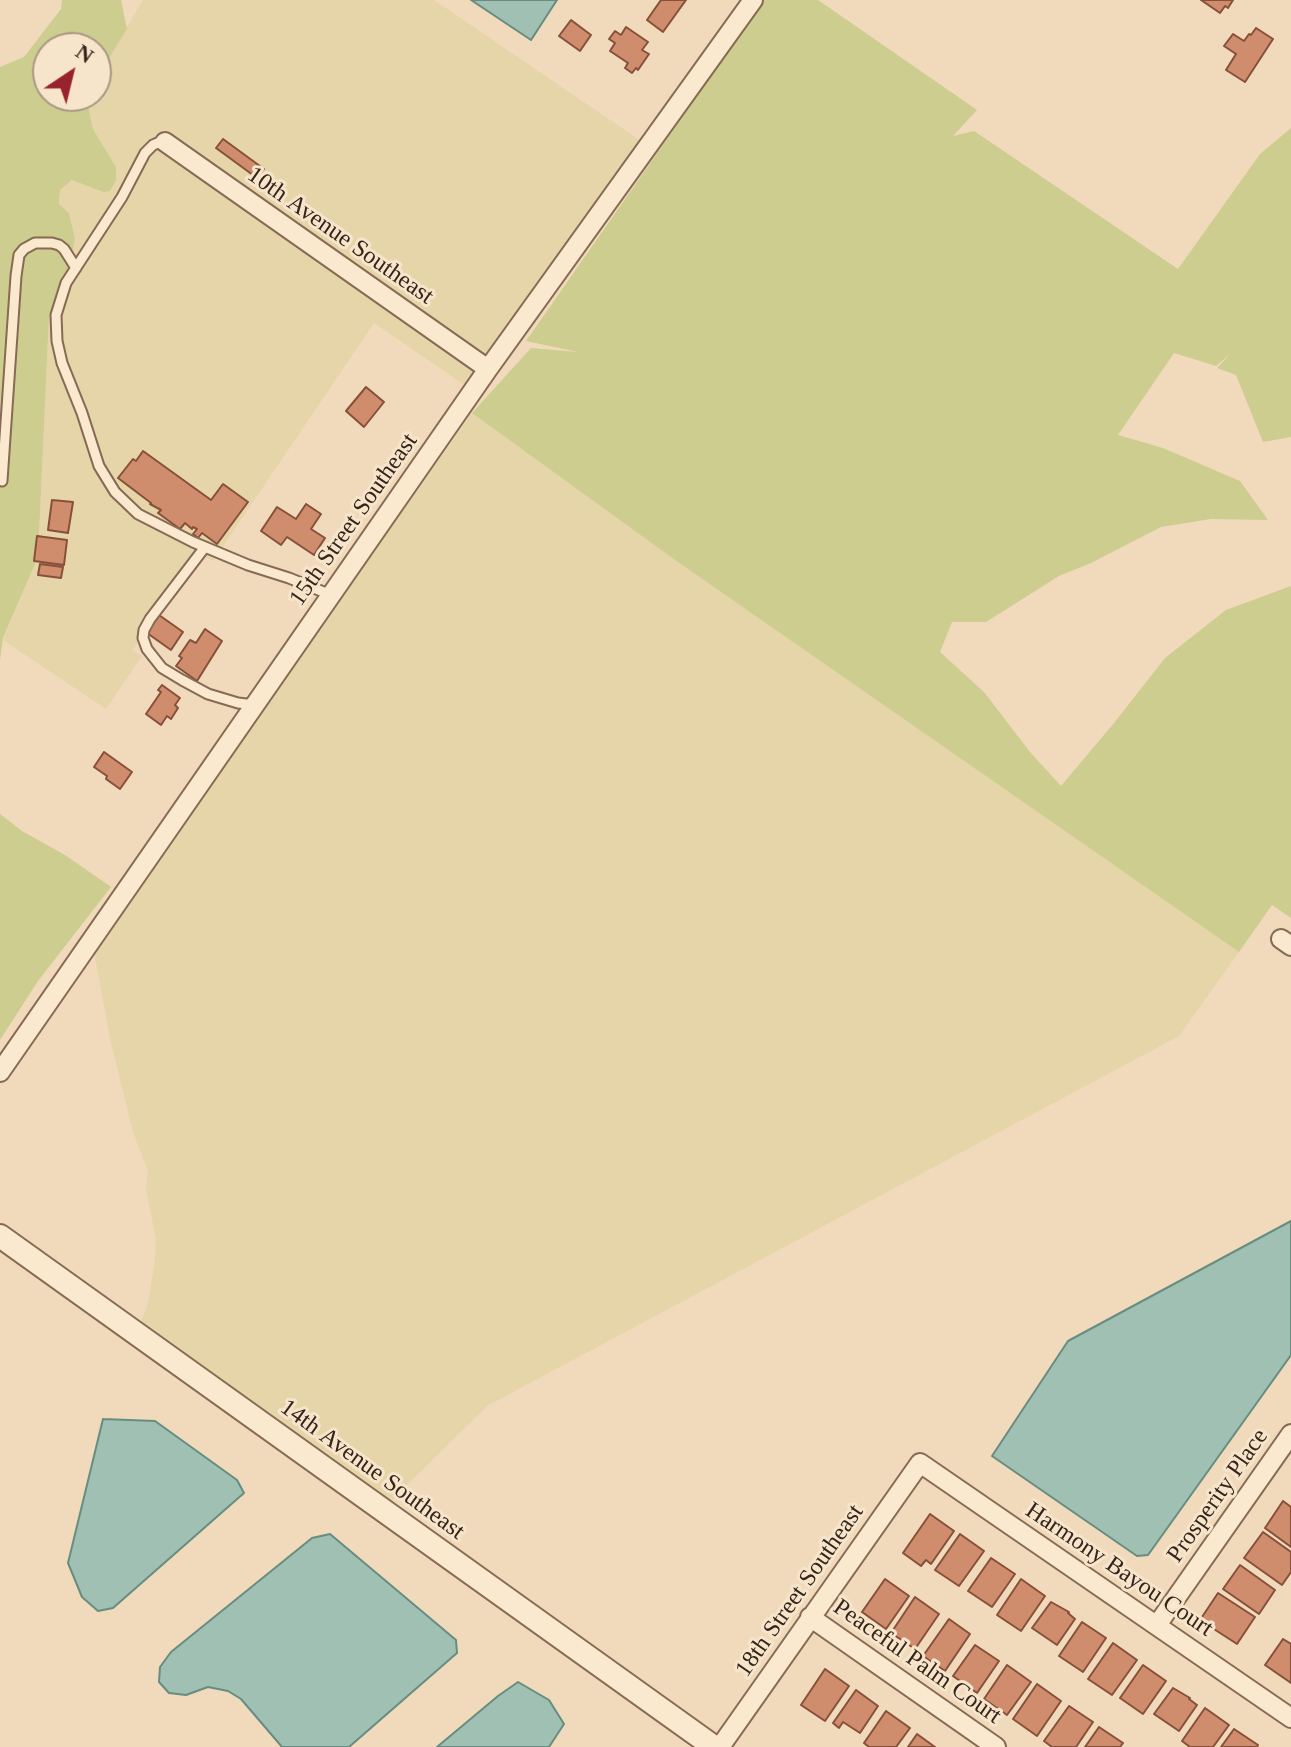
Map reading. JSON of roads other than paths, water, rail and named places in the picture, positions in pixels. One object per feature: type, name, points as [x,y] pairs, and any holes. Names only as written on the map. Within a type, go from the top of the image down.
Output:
[{"type":"street","name":"15th Street Southeast","points":[[0,1072],[488,369],[753,0]]},
{"type":"street","name":"10th Avenue Southeast","points":[[165,142],[488,369]]},
{"type":"street","name":"14th Avenue Southeast","points":[[0,1236],[717,1747]]},
{"type":"street","name":"Prosperity Place","points":[[1157,1625],[1291,1434]]},
{"type":"street","name":"18th Street Southeast","points":[[717,1747],[920,1463]]},
{"type":"street","name":"Harmony Bayou Court","points":[[920,1463],[1291,1718]]},
{"type":"street","name":"Peaceful Palm Court","points":[[810,1617],[996,1747]]},
{"type":"lane","points":[[165,142],[153,145],[145,153],[122,197],[66,283],[56,315],[62,363],[99,466],[115,492],[138,514],[205,547],[331,595]]},
{"type":"lane","points":[[2,481],[19,255],[35,243],[52,243],[64,249],[76,268]]},
{"type":"lane","points":[[205,547],[150,619],[143,638],[147,649],[162,668],[182,680],[208,694],[255,705]]}]
